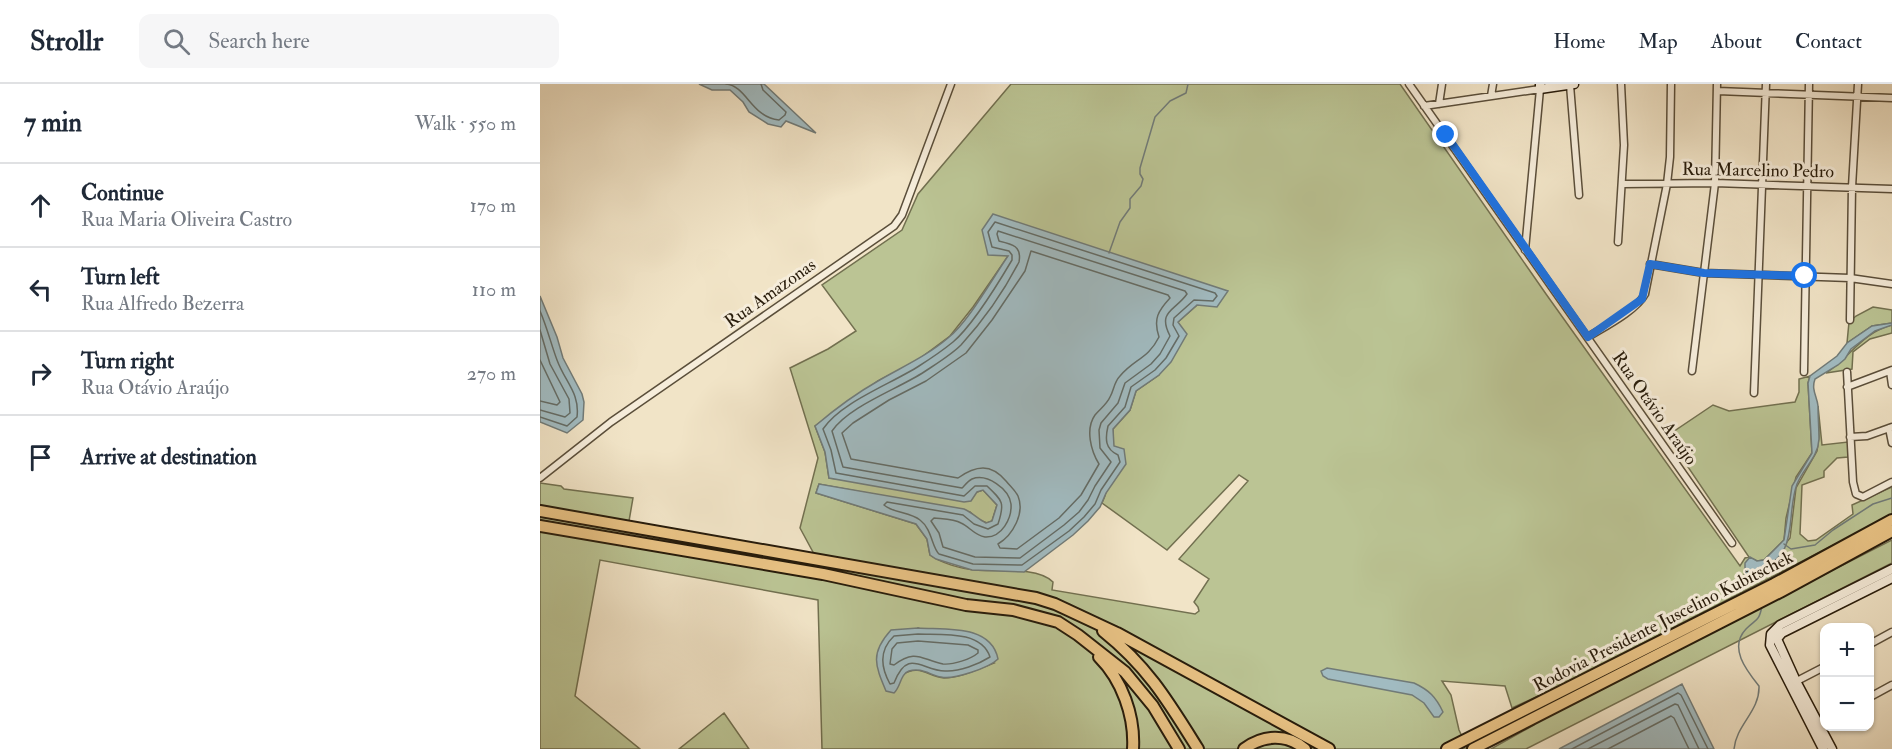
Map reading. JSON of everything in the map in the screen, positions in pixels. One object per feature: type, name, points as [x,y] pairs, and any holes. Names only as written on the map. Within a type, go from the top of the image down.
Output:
[{"type":"highway","points":[[540,511],[999,591],[1055,604],[1134,642],[1329,749]]},
{"type":"highway","name":"Rodovia Presidente Juscelino Kubitschek","points":[[1447,749],[1774,584],[1892,520]]},
{"type":"highway","points":[[540,526],[811,572],[966,605],[1013,610],[1058,622],[1112,660],[1137,685],[1153,706],[1179,749]]},
{"type":"highway","name":"Rodovia Presidente Juscelino Kubitschek","points":[[1473,749],[1780,592],[1892,531]]},
{"type":"highway","points":[[1038,616],[1091,622],[1125,650],[1163,691],[1198,749]]},
{"type":"highway","points":[[1078,635],[1106,663],[1122,690],[1133,732],[1133,749]]},
{"type":"highway","points":[[1244,749],[1252,743],[1273,737],[1293,741],[1305,749]]},
{"type":"street","name":"Rua Amazonas","points":[[540,478],[611,422],[894,226],[902,215],[951,84]]},
{"type":"street","name":"Rua Otávio Araújo","points":[[1408,84],[1732,543]]},
{"type":"street","points":[[1439,104],[1442,84]]},
{"type":"street","points":[[1491,96],[1493,84]]},
{"type":"street","points":[[1424,106],[1572,84],[1579,195]]},
{"type":"street","points":[[1618,242],[1624,145],[1621,84]]},
{"type":"street","points":[[1588,337],[1642,299],[1667,184],[1671,149],[1671,84]]},
{"type":"street","points":[[1754,393],[1766,84]]},
{"type":"street","points":[[1804,372],[1809,84]]},
{"type":"street","points":[[1850,320],[1852,187],[1858,84]]},
{"type":"street","points":[[1525,250],[1540,87]]},
{"type":"street","points":[[1692,371],[1715,183],[1718,88],[1892,98]]},
{"type":"street","name":"Rua Marcelino Pedro","points":[[1623,184],[1715,183],[1892,189]]},
{"type":"street","points":[[1650,264],[1704,273],[1850,278],[1892,284]]},
{"type":"street","points":[[1848,387],[1891,371],[1892,385]]},
{"type":"street","points":[[1847,372],[1854,489],[1859,496],[1863,497],[1892,482]]},
{"type":"street","points":[[1850,437],[1867,436],[1890,428],[1892,442]]},
{"type":"street","points":[[1772,639],[1780,625],[1892,569]]},
{"type":"street","points":[[1772,639],[1892,578]]},
{"type":"street","points":[[1874,641],[1892,632]]},
{"type":"street","points":[[1772,639],[1823,749]]},
{"type":"street","points":[[1792,683],[1820,669]]},
{"type":"street","points":[[1792,683],[1820,721]]},
{"type":"street","points":[[1874,694],[1892,685]]},
{"type":"street","points":[[1825,731],[1832,749]]},
{"type":"green space","points":[[1011,84],[1400,84],[1740,566],[1745,558],[1749,557],[1667,436],[1713,405],[1729,411],[1795,402],[1799,392],[1799,379],[1810,376],[1808,383],[1812,453],[1796,477],[1786,518],[1784,540],[1764,560],[1753,559],[1744,574],[1753,581],[1757,569],[1768,566],[1790,538],[1796,488],[1817,451],[1818,406],[1822,445],[1848,442],[1848,457],[1837,458],[1824,471],[1824,477],[1802,485],[1800,534],[1808,541],[1816,540],[1853,514],[1852,505],[1892,487],[1892,515],[1560,686],[1512,708],[1505,686],[1442,681],[1451,695],[1459,730],[1468,749],[822,749],[818,600],[600,560],[575,696],[640,749],[540,749],[540,483],[561,486],[564,489],[633,498],[629,521],[814,554],[800,528],[818,458],[790,368],[828,349],[856,331],[822,285],[902,230],[918,194]],"holes":[[[1008,256],[1197,305],[1178,322],[1159,375],[1136,391],[1130,410],[1113,429],[1112,467],[1102,503],[1167,550],[1239,475],[1248,481],[1179,559],[1209,579],[1194,602],[1199,611],[1195,614],[1052,590],[1053,582],[1037,574],[975,570],[951,565],[930,555],[927,539],[916,524],[816,493],[819,484],[970,512],[977,519],[987,523],[992,521],[997,505],[983,490],[977,492],[829,478],[825,452],[815,426],[878,381],[915,362],[950,336]],[[918,628],[994,663],[950,678],[914,670],[904,674]]]},
{"type":"green space","points":[[1873,307],[1892,310],[1892,323],[1872,326],[1847,343],[1849,322]]},
{"type":"green space","points":[[1892,325],[1892,333],[1870,339],[1853,352],[1852,369],[1826,373],[1873,333]]},
{"type":"green space","points":[[1892,540],[1892,563],[1526,749],[1491,749],[1534,725],[1537,721]]},
{"type":"green space","points":[[724,713],[749,749],[679,749]]},
{"type":"water","points":[[699,84],[764,84],[816,133],[786,121],[781,127],[768,124],[749,112],[743,102],[730,90],[712,90]]},
{"type":"water","points":[[993,214],[1228,291],[1217,307],[1197,305],[1178,322],[1187,334],[1171,362],[1159,375],[1136,391],[1130,410],[1113,429],[1114,446],[1124,449],[1126,464],[1106,493],[1100,507],[1073,535],[1024,572],[972,570],[936,559],[930,555],[927,539],[916,524],[816,493],[819,484],[964,509],[986,523],[992,521],[997,505],[983,490],[977,492],[971,501],[964,502],[829,478],[825,452],[815,426],[861,391],[932,350],[956,331],[1008,256],[988,255],[982,230]]},
{"type":"water","points":[[540,296],[563,358],[584,402],[583,420],[567,433],[540,422]]},
{"type":"water","points":[[1892,323],[1892,325],[1875,331],[1851,349],[1838,365],[1815,379],[1818,446],[1797,484],[1786,546],[1771,563],[1757,569],[1753,581],[1748,584],[1745,579],[1745,563],[1750,557],[1757,561],[1764,560],[1784,540],[1792,486],[1812,453],[1808,383],[1810,376],[1837,356],[1847,343],[1872,326]]},
{"type":"water","points":[[953,629],[977,634],[994,648],[998,659],[979,669],[954,677],[941,677],[918,670],[909,671],[904,675],[894,693],[886,691],[876,659],[884,638],[891,630]]},
{"type":"water","points":[[1327,668],[1414,683],[1431,694],[1443,712],[1439,717],[1434,717],[1424,703],[1412,695],[1328,679],[1321,671]]},
{"type":"water","points":[[1682,684],[1714,749],[1559,749]]},
{"type":"waterway","points":[[1109,253],[1120,222],[1130,208],[1130,199],[1141,186],[1143,179],[1140,168],[1155,117],[1170,101],[1186,93],[1188,84]]},
{"type":"waterway","points":[[1784,544],[1791,549],[1815,545],[1833,530],[1873,504],[1892,498]]},
{"type":"waterway","points":[[1734,749],[1739,733],[1756,703],[1759,686],[1741,659],[1739,644],[1746,629],[1758,618],[1762,606]]},
{"type":"route","points":[[1446,135],[1588,337],[1633,308],[1642,299],[1647,286],[1650,264],[1704,273],[1805,276]]}]
